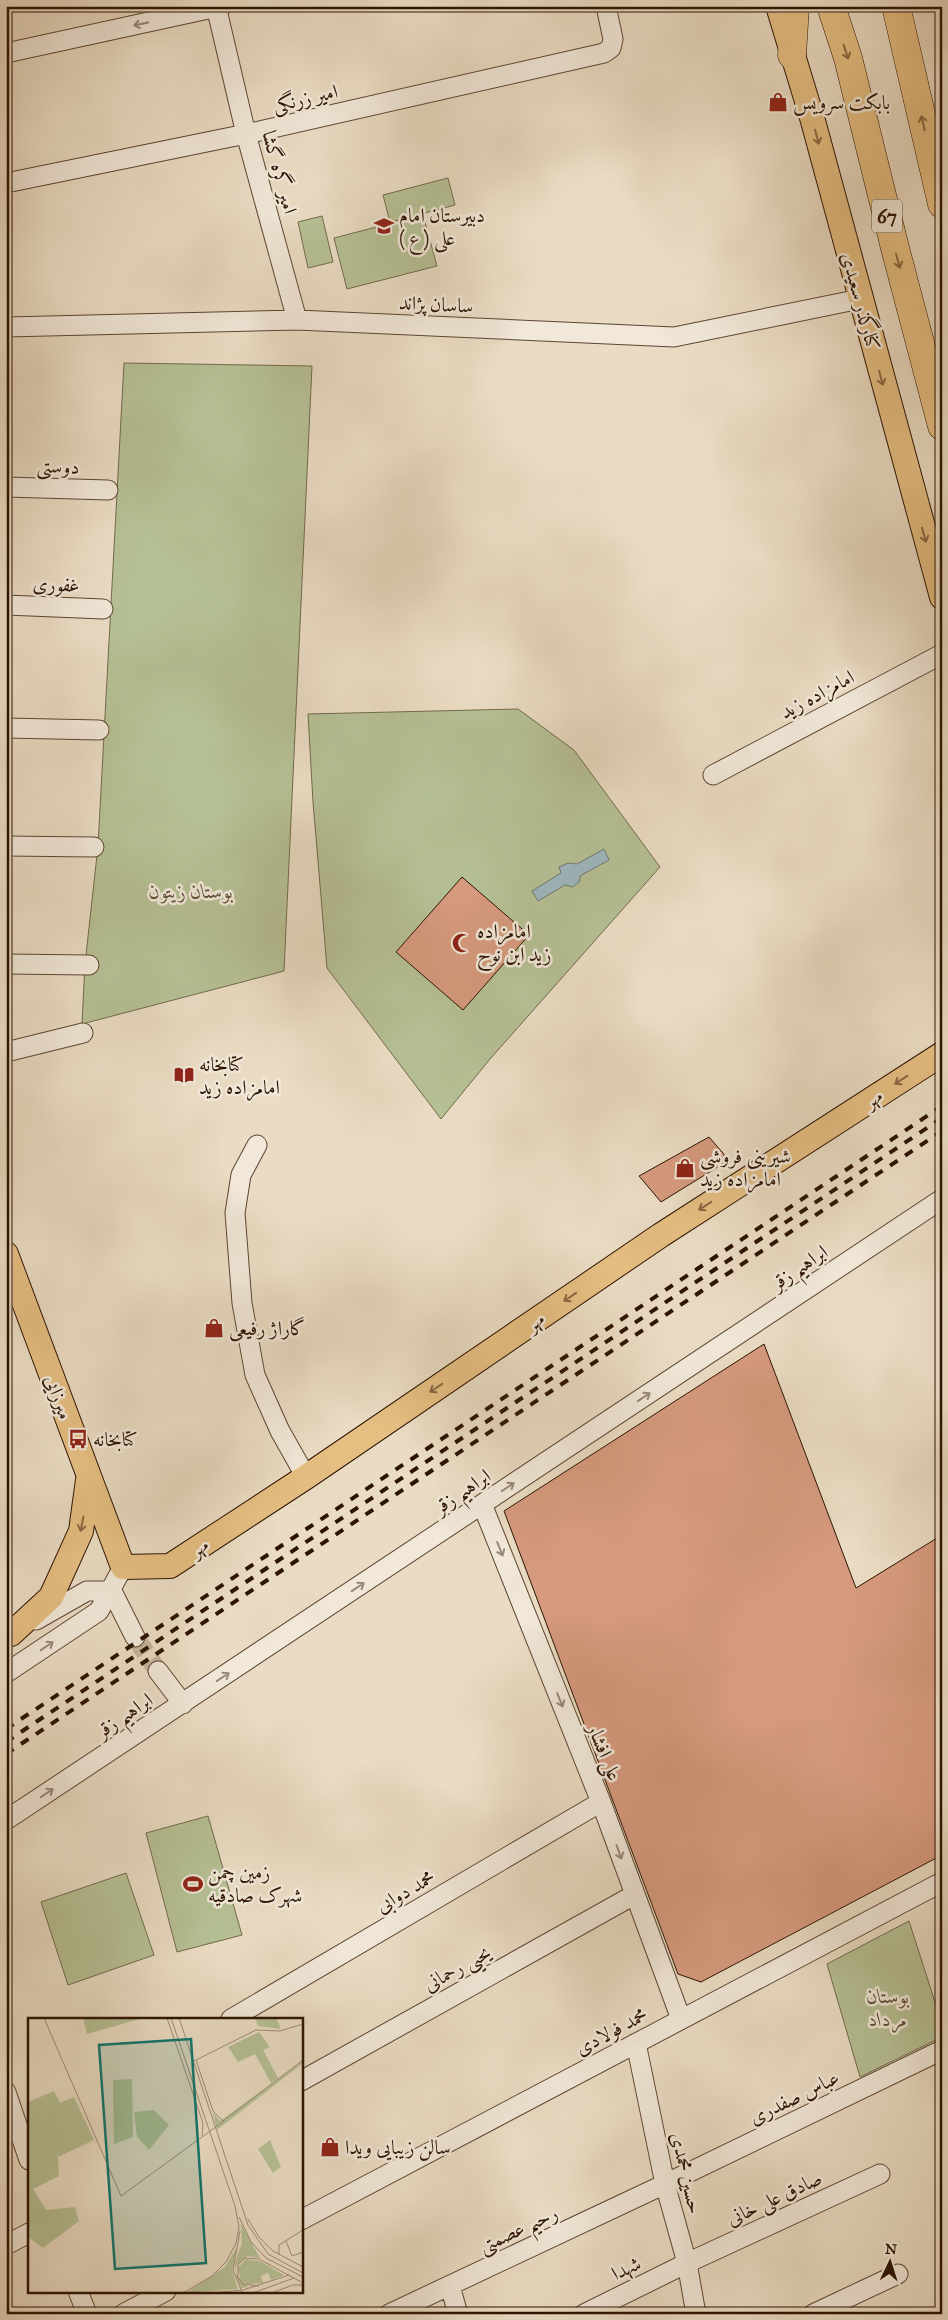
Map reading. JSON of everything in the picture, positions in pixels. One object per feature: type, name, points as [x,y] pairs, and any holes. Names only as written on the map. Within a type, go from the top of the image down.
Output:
[{"type":"highway","points":[[792,55],[795,6]]},
{"type":"highway","name":"67","points":[[831,6],[848,58],[942,426]]},
{"type":"highway","points":[[896,6],[942,204]]},
{"type":"main road","name":"کنارگذر سعیدی","points":[[778,6],[813,121],[942,597]]},
{"type":"main road","name":"مهر","points":[[123,1567],[170,1566],[306,1477],[661,1235],[942,1054]]},
{"type":"main road","name":"میرزایی","points":[[6,1254],[123,1567]]},
{"type":"main road","points":[[9,1636],[51,1597],[81,1531],[89,1476]]},
{"type":"street","name":"امیر زرنگی","points":[[6,183],[246,134],[604,52],[611,48],[613,39],[606,6]]},
{"type":"street","points":[[6,53],[218,7]]},
{"type":"street","name":"امیر گره گشا","points":[[218,7],[246,134],[297,320]]},
{"type":"street","name":"ساسان پژاند","points":[[6,327],[297,320],[674,338],[860,299]]},
{"type":"street","name":"دوستی","points":[[6,487],[108,490]]},
{"type":"street","name":"غفوری","points":[[6,605],[103,609]]},
{"type":"street","name":"امامزاده زید","points":[[713,775],[942,654]]},
{"type":"street","points":[[6,728],[99,730]]},
{"type":"street","points":[[6,846],[94,847]]},
{"type":"street","points":[[6,964],[89,965]]},
{"type":"street","points":[[6,1052],[83,1033]]},
{"type":"street","points":[[257,1145],[242,1175],[235,1212],[242,1303],[255,1374],[280,1431],[306,1477]]},
{"type":"street","name":"ابراهیم زقر","points":[[6,1820],[942,1199]]},
{"type":"street","name":"علی افشار","points":[[482,1504],[601,1802],[681,2020]]},
{"type":"street","points":[[6,1673],[99,1611],[112,1591],[123,1567]]},
{"type":"street","points":[[9,1636],[86,1591],[112,1591]]},
{"type":"street","points":[[112,1591],[135,1637]]},
{"type":"street","points":[[158,1670],[183,1704]]},
{"type":"street","name":"محمد دوابی","points":[[234,2018],[601,1802]]},
{"type":"street","name":"محمد فولادی","points":[[302,2219],[942,1882]]},
{"type":"street","name":"یحیی رحمانی","points":[[302,2080],[634,1895]]},
{"type":"street","name":"حسین محمدی","points":[[636,2043],[665,2184],[687,2263],[696,2314]]},
{"type":"street","name":"عباس صفدری","points":[[665,2184],[942,2050]]},
{"type":"street","points":[[7,2095],[25,2140],[28,2155]]},
{"type":"street","name":"صادق علی خانی","points":[[687,2263],[880,2174]]},
{"type":"street","name":"رحیم عصمتی","points":[[389,2314],[665,2184]]},
{"type":"street","points":[[6,2246],[28,2235]]},
{"type":"street","name":"شهدا","points":[[584,2314],[687,2263]]},
{"type":"street","points":[[813,2314],[898,2274]]},
{"type":"street","points":[[450,2286],[458,2314]]},
{"type":"street","points":[[78,2292],[87,2314]]},
{"type":"street","points":[[123,2314],[164,2292]]},
{"type":"green space","points":[[448,178],[455,205],[390,222],[383,195]]},
{"type":"green space","points":[[423,215],[437,266],[347,289],[334,238]]},
{"type":"green space","points":[[322,216],[333,262],[308,268],[298,222]]},
{"type":"green space","name":"بوستان زیتون","points":[[124,363],[312,366],[284,971],[82,1024],[85,964],[98,846]]},
{"type":"green space","points":[[518,709],[574,750],[660,867],[490,1059],[441,1119],[327,968],[313,802],[308,714]]},
{"type":"green space","name":"زمین چمن شهرک صادقیه","points":[[208,1816],[242,1935],[177,1952],[146,1833]]},
{"type":"green space","points":[[126,1873],[154,1955],[68,1985],[41,1902]]},
{"type":"green space","name":"بوستان مرداد","points":[[909,1921],[942,2024],[942,2037],[860,2077],[827,1964]]},
{"type":"water","points":[[604,849],[609,860],[580,876],[580,881],[573,887],[565,885],[538,901],[532,891],[561,873],[559,867],[568,863],[577,864]]},
{"type":"building","name":"امامزاده زید ابن نوح","points":[[462,877],[529,935],[463,1010],[396,952]]},
{"type":"building","name":"شیرینی فروشی امامزاده زید","points":[[709,1137],[729,1160],[661,1202],[639,1176]]},
{"type":"building","points":[[764,1344],[856,1588],[942,1535],[942,1855],[701,1982],[678,1974],[504,1511]]},
{"type":"tunnel","points":[[135,1637],[158,1671]]},
{"type":"railway","points":[[6,1729],[942,1106]]},
{"type":"railway","points":[[6,1742],[942,1118]]},
{"type":"railway","points":[[6,1754],[942,1131]]},
{"type":"place","name":"بابکت سرویس","points":[[778,102]]},
{"type":"place","name":"دبیرستان امام علی ( ع )","points":[[384,226]]},
{"type":"place","name":"امامزاده زید ابن نوح","points":[[462,943]]},
{"type":"place","name":"کتابخانه امامزاده زید","points":[[184,1075]]},
{"type":"place","name":"شیرینی فروشی امامزاده زید","points":[[685,1168]]},
{"type":"place","name":"گاراژ رفیعی","points":[[214,1328]]},
{"type":"place","name":"کتابخانه","points":[[78,1439]]},
{"type":"place","name":"زمین چمن شهرک صادقیه","points":[[193,1884]]},
{"type":"place","name":"سالن زیبایی ویدا","points":[[330,2147]]}]
